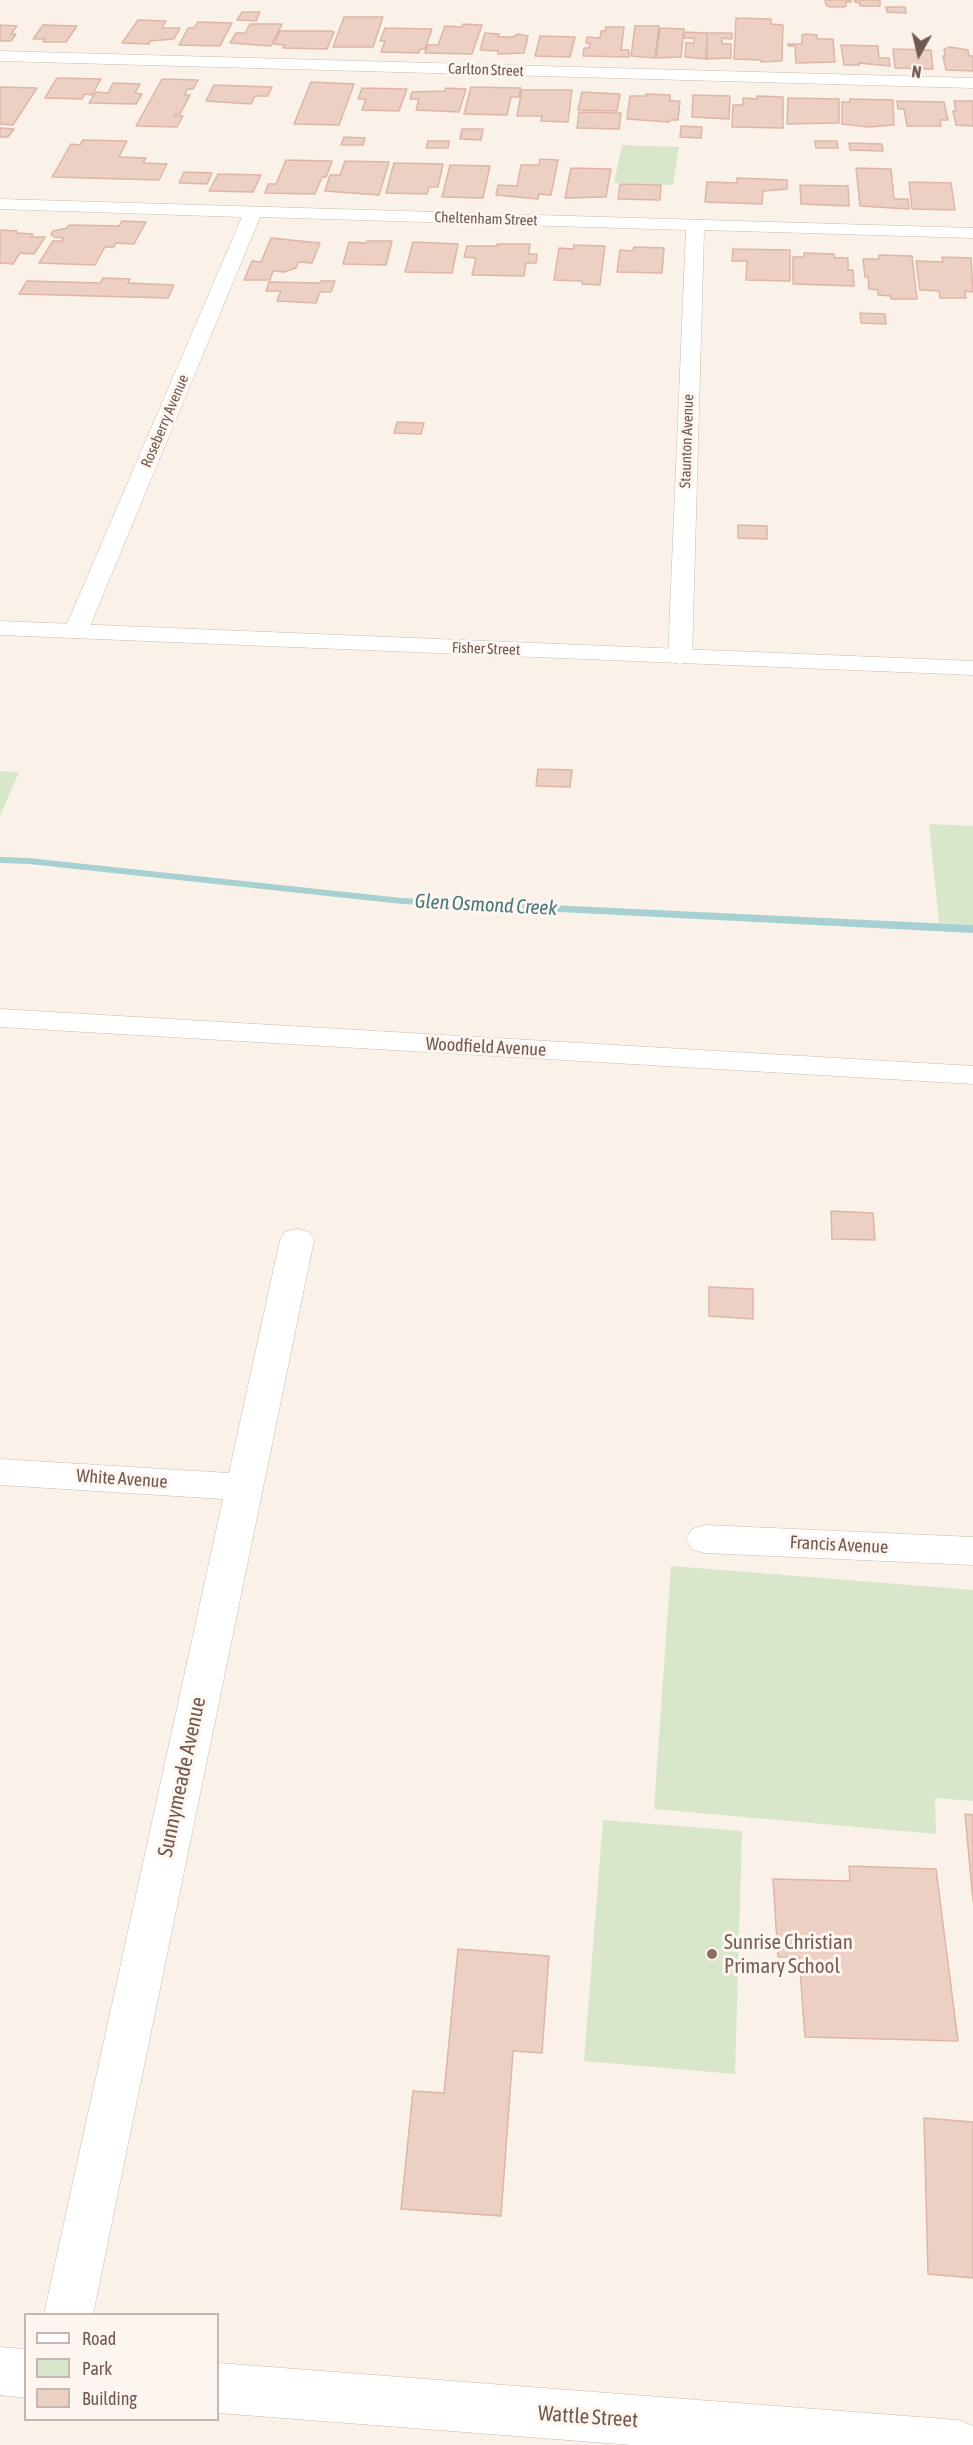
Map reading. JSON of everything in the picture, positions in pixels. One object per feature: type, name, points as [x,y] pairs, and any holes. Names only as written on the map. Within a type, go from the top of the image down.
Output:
[{"type":"street","name":"Carlton Street","points":[[0,56],[973,83]]},
{"type":"street","name":"Cheltenham Street","points":[[0,204],[973,233]]},
{"type":"street","name":"Roseberry Avenue","points":[[76,631],[253,212]]},
{"type":"street","name":"Staunton Avenue","points":[[680,657],[695,225]]},
{"type":"street","name":"Fisher Street","points":[[0,628],[973,668]]},
{"type":"street","name":"Woodfield Avenue","points":[[0,1018],[973,1075]]},
{"type":"street","name":"Sunnymeade Avenue","points":[[68,2313],[297,1240]]},
{"type":"street","name":"White Avenue","points":[[0,1472],[244,1487]]},
{"type":"street","name":"Francis Avenue","points":[[705,1539],[973,1551]]},
{"type":"street","points":[[0,2371],[24,2373]]},
{"type":"street","name":"Wattle Street","points":[[219,2388],[888,2442],[958,2445]]},
{"type":"green space","points":[[622,145],[679,147],[673,185],[614,183]]},
{"type":"green space","points":[[0,771],[19,772],[0,816]]},
{"type":"green space","points":[[929,824],[973,826],[973,925],[939,923]]},
{"type":"green space","points":[[671,1566],[973,1590],[973,1801],[935,1798],[936,1834],[654,1809]]},
{"type":"green space","points":[[603,1820],[742,1831],[735,2074],[584,2061]]},
{"type":"building","points":[[825,0],[851,0],[851,2],[846,2],[846,6],[843,7],[830,7],[826,5]]},
{"type":"building","points":[[854,0],[880,0],[880,6],[860,6],[860,3]]},
{"type":"building","points":[[886,7],[905,7],[906,13],[887,12]]},
{"type":"building","points":[[242,12],[260,12],[256,21],[237,20]]},
{"type":"building","points":[[344,17],[383,17],[373,47],[333,47]]},
{"type":"building","points":[[736,18],[771,19],[771,24],[783,25],[782,61],[761,62],[761,60],[734,59]]},
{"type":"building","points":[[138,20],[166,21],[162,28],[180,28],[174,39],[150,41],[149,44],[122,43]]},
{"type":"building","points":[[198,22],[232,23],[220,46],[179,45],[188,28],[194,28]]},
{"type":"building","points":[[250,24],[282,24],[271,46],[230,43],[236,33],[245,33]]},
{"type":"building","points":[[463,24],[482,25],[472,54],[425,53],[428,45],[438,45],[445,26],[462,27]]},
{"type":"building","points":[[0,25],[17,26],[11,34],[16,34],[11,41],[0,41]]},
{"type":"building","points":[[43,25],[77,26],[66,42],[43,42],[45,39],[33,39]]},
{"type":"building","points":[[635,26],[659,26],[655,58],[631,56]]},
{"type":"building","points":[[606,27],[624,27],[621,50],[629,50],[629,57],[583,56],[584,48],[589,48],[590,43],[586,43],[587,37],[600,38],[601,31],[605,31]]},
{"type":"building","points":[[385,28],[432,29],[425,49],[420,49],[419,53],[381,52],[385,41],[380,41]]},
{"type":"building","points":[[660,28],[684,29],[681,57],[656,58]]},
{"type":"building","points":[[280,31],[334,32],[327,49],[283,48],[285,45],[274,44]]},
{"type":"building","points":[[684,32],[707,33],[706,59],[685,57],[686,43],[694,43],[694,38],[684,38]]},
{"type":"building","points":[[485,33],[499,34],[498,37],[513,37],[518,34],[528,36],[524,53],[498,54],[498,51],[480,50]]},
{"type":"building","points":[[707,33],[732,33],[732,39],[722,38],[722,44],[731,44],[731,58],[707,59]]},
{"type":"building","points":[[802,35],[817,35],[817,39],[833,39],[835,62],[796,63],[795,46],[788,46],[788,44],[802,44]]},
{"type":"building","points":[[540,36],[575,37],[570,57],[535,56]]},
{"type":"building","points":[[841,45],[878,46],[879,58],[889,58],[890,66],[859,63],[859,65],[844,65]]},
{"type":"building","points":[[950,47],[968,50],[969,56],[973,56],[973,71],[946,70],[944,49]]},
{"type":"building","points":[[893,49],[931,50],[933,69],[895,68]]},
{"type":"building","points":[[57,78],[101,79],[92,95],[85,94],[82,99],[45,98]]},
{"type":"building","points":[[162,79],[198,80],[193,89],[187,89],[185,95],[190,95],[180,114],[174,116],[183,116],[177,127],[136,126]]},
{"type":"building","points":[[311,82],[354,84],[339,125],[294,124]]},
{"type":"building","points":[[113,83],[140,84],[135,93],[142,94],[136,104],[89,103],[96,92],[108,93]]},
{"type":"building","points":[[214,85],[272,87],[268,96],[255,96],[251,104],[206,101]]},
{"type":"building","points":[[0,87],[37,88],[13,125],[0,124]]},
{"type":"building","points":[[471,87],[521,88],[519,97],[511,97],[507,115],[464,114]]},
{"type":"building","points":[[362,88],[407,89],[399,111],[362,110],[366,99],[358,99]]},
{"type":"building","points":[[446,88],[466,89],[459,112],[416,110],[419,99],[410,99],[412,92],[445,91]]},
{"type":"building","points":[[522,90],[572,90],[568,122],[541,121],[542,116],[517,116]]},
{"type":"building","points":[[582,92],[620,94],[617,111],[578,110]]},
{"type":"building","points":[[646,94],[670,95],[670,101],[680,101],[678,120],[669,122],[627,119],[630,96],[646,96]]},
{"type":"building","points":[[693,95],[730,96],[729,119],[692,117]]},
{"type":"building","points":[[757,96],[783,97],[783,128],[732,127],[733,105],[743,105],[743,98],[757,99]]},
{"type":"building","points":[[788,98],[839,99],[839,123],[787,124]]},
{"type":"building","points":[[850,99],[893,100],[894,125],[869,127],[842,124],[842,102],[850,102]]},
{"type":"building","points":[[897,101],[944,102],[948,120],[940,120],[941,126],[907,126],[904,109],[898,109]]},
{"type":"building","points":[[954,101],[973,101],[973,126],[956,125],[953,111],[956,111]]},
{"type":"building","points":[[579,112],[621,113],[619,129],[577,128]]},
{"type":"building","points":[[681,126],[702,127],[701,138],[680,137]]},
{"type":"building","points":[[0,128],[14,129],[8,137],[0,137]]},
{"type":"building","points":[[462,129],[483,129],[481,140],[460,139]]},
{"type":"building","points":[[344,137],[365,138],[363,145],[341,145]]},
{"type":"building","points":[[83,140],[127,141],[119,157],[146,158],[143,163],[167,164],[159,180],[52,177],[71,144],[80,145]]},
{"type":"building","points":[[428,141],[449,141],[448,148],[426,148]]},
{"type":"building","points":[[815,141],[837,141],[838,148],[816,148]]},
{"type":"building","points":[[849,143],[882,144],[883,151],[850,150]]},
{"type":"building","points":[[540,159],[558,160],[551,195],[539,194],[538,199],[496,195],[498,185],[517,186],[521,165],[539,165]]},
{"type":"building","points":[[286,160],[332,161],[326,177],[322,177],[315,194],[265,193],[268,184],[276,184]]},
{"type":"building","points":[[345,161],[389,162],[379,195],[325,191],[330,175],[340,175]]},
{"type":"building","points":[[394,163],[443,164],[438,187],[429,187],[427,194],[386,193]]},
{"type":"building","points":[[450,165],[490,166],[483,198],[442,197]]},
{"type":"building","points":[[571,168],[611,169],[606,197],[565,198]]},
{"type":"building","points":[[856,168],[891,169],[894,199],[908,199],[909,209],[860,206]]},
{"type":"building","points":[[184,172],[212,173],[207,184],[179,183]]},
{"type":"building","points":[[218,174],[261,175],[253,192],[209,191]]},
{"type":"building","points":[[737,178],[787,180],[787,189],[763,191],[762,204],[705,202],[707,182],[737,183]]},
{"type":"building","points":[[909,182],[951,183],[955,210],[912,209]]},
{"type":"building","points":[[620,184],[661,185],[660,200],[618,199]]},
{"type":"building","points":[[800,185],[848,186],[849,206],[801,204]]},
{"type":"building","points":[[122,221],[146,222],[134,244],[116,243],[114,247],[105,247],[95,265],[39,263],[53,241],[62,241],[64,238],[54,237],[51,234],[53,231],[67,228],[69,225],[119,226]]},
{"type":"building","points":[[0,230],[33,234],[31,237],[45,237],[34,254],[20,253],[13,264],[0,263]]},
{"type":"building","points":[[271,238],[320,243],[312,263],[299,262],[296,268],[284,272],[273,271],[270,280],[244,280],[252,261],[261,262]]},
{"type":"building","points":[[367,241],[392,241],[386,265],[343,264],[349,242],[366,243]]},
{"type":"building","points":[[413,242],[458,244],[452,273],[405,272]]},
{"type":"building","points":[[497,244],[530,244],[529,254],[537,254],[536,263],[526,263],[524,276],[472,275],[476,258],[464,257],[467,246],[497,246]]},
{"type":"building","points":[[574,245],[605,246],[600,285],[582,284],[582,281],[554,280],[559,248],[573,249]]},
{"type":"building","points":[[634,247],[664,248],[662,273],[617,272],[620,250],[633,251]]},
{"type":"building","points":[[733,249],[790,250],[790,281],[746,280],[747,261],[732,261]]},
{"type":"building","points":[[804,253],[834,254],[835,258],[848,258],[848,270],[853,270],[854,286],[793,284],[793,257],[804,257]]},
{"type":"building","points":[[879,255],[912,256],[917,299],[891,299],[891,296],[878,295],[878,290],[869,289],[863,259],[879,259]]},
{"type":"building","points":[[942,257],[971,258],[973,292],[965,291],[966,298],[940,298],[939,291],[920,290],[916,261],[943,262]]},
{"type":"building","points":[[103,278],[130,279],[128,283],[174,285],[168,298],[19,294],[27,281],[100,283]]},
{"type":"building","points":[[321,281],[335,281],[331,292],[320,292],[316,303],[277,301],[281,291],[266,291],[269,282],[320,283]]},
{"type":"building","points":[[860,313],[885,314],[886,324],[861,323]]},
{"type":"building","points":[[397,422],[424,423],[421,434],[394,433]]},
{"type":"building","points":[[738,525],[767,526],[767,539],[738,538]]},
{"type":"building","points":[[538,769],[572,770],[570,787],[536,786]]},
{"type":"building","points":[[831,1211],[873,1213],[875,1240],[832,1239]]},
{"type":"building","points":[[709,1287],[753,1289],[753,1319],[709,1316]]},
{"type":"building","points":[[965,1814],[973,1815],[973,1901]]},
{"type":"building","points":[[849,1866],[936,1869],[958,2041],[805,2037],[799,1957],[778,1957],[773,1879],[850,1881]]},
{"type":"building","points":[[458,1949],[549,1956],[542,2053],[513,2051],[501,2216],[401,2209],[413,2091],[444,2093]]},
{"type":"building","points":[[924,2118],[973,2122],[973,2278],[928,2274]]},
{"type":"waterway","name":"Glen Osmond Creek","points":[[0,860],[29,861],[402,901],[973,929]]},
{"type":"place","name":"Sunrise Christian Primary School","points":[[712,1954]]}]
